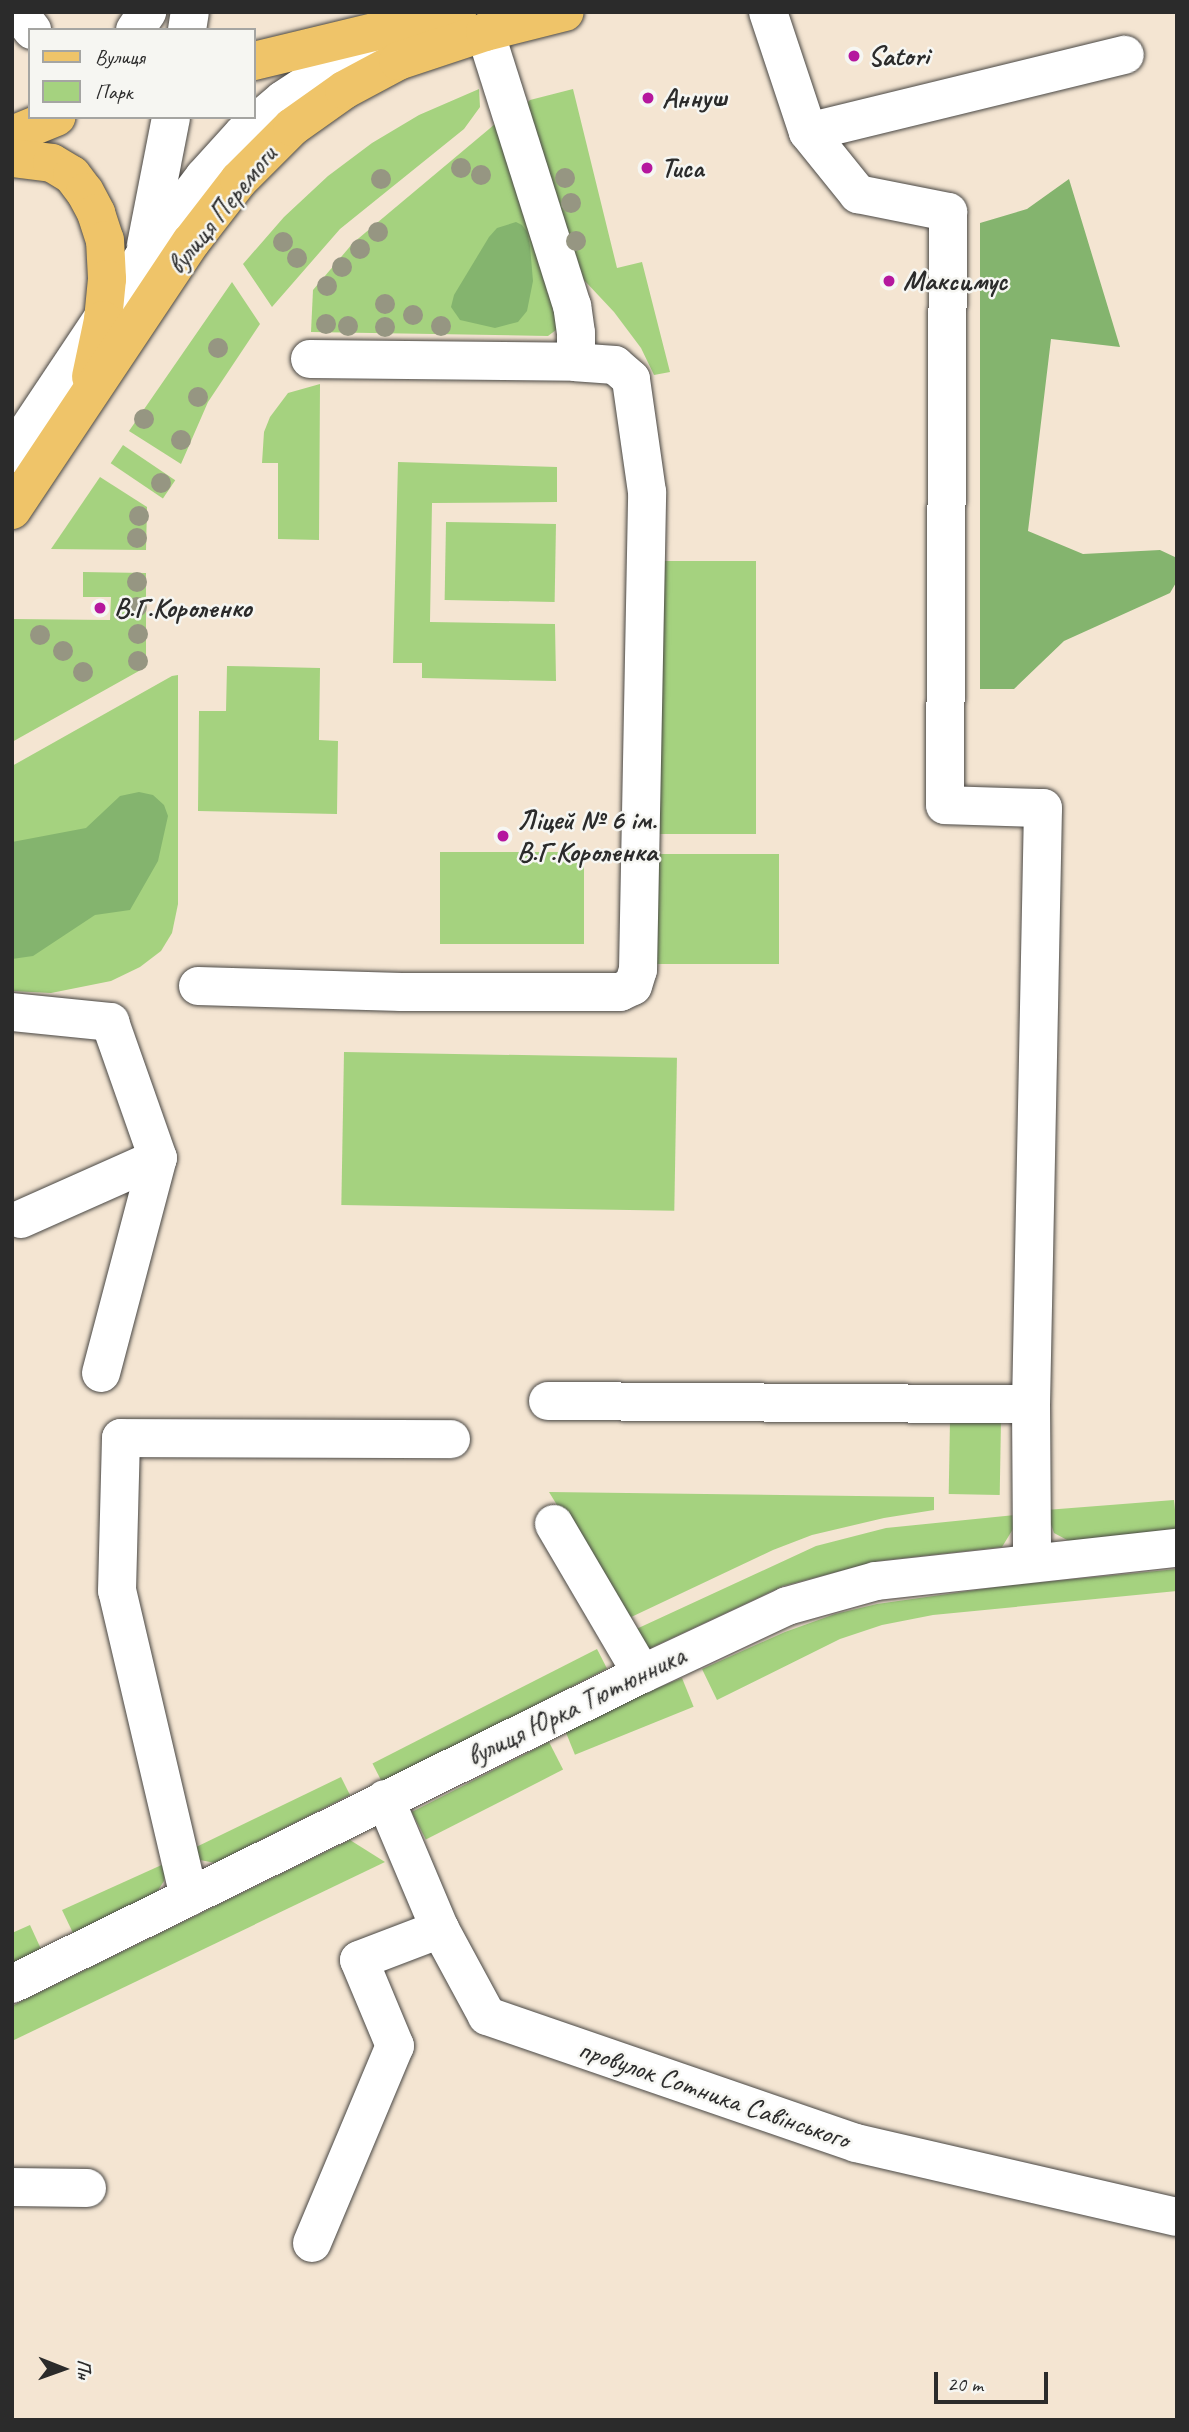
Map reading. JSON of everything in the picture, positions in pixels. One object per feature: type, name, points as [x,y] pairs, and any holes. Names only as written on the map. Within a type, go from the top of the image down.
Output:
[{"type":"main road","name":"вулиця Перемоги","points":[[12,510],[191,242],[239,180],[292,127],[344,90],[398,61],[460,21],[565,12]]},
{"type":"main road","points":[[256,61],[460,21]]},
{"type":"main road","points":[[31,131],[52,163],[72,175],[85,192],[105,240],[107,279],[103,320],[86,400]]},
{"type":"street","points":[[18,12],[30,28]]},
{"type":"street","points":[[136,28],[147,12]]},
{"type":"street","points":[[768,12],[808,132],[858,194],[948,212],[945,805],[1044,808],[1031,1404],[1032,1563]]},
{"type":"street","points":[[460,21],[572,306],[576,362]]},
{"type":"street","name":"вулиця Перемоги","points":[[12,454],[144,256],[204,177],[243,134],[283,100],[357,52],[460,21]]},
{"type":"street","points":[[808,132],[1125,55]]},
{"type":"street","points":[[86,400],[116,337],[144,256],[171,119]]},
{"type":"street","points":[[198,986],[620,992],[633,986],[638,970],[647,492],[631,379],[615,365],[576,362],[310,359]]},
{"type":"street","points":[[12,1012],[110,1022],[158,1158],[101,1373]]},
{"type":"street","points":[[21,1219],[158,1158]]},
{"type":"street","points":[[548,1401],[1031,1404]]},
{"type":"street","points":[[189,1897],[117,1591],[121,1438],[451,1439]]},
{"type":"street","points":[[554,1524],[642,1674]]},
{"type":"street","name":"вулиця Юрка Тютюнника","points":[[12,1984],[642,1674],[800,1603],[876,1581],[1177,1548]]},
{"type":"street","name":"провулок Сотника Савінського","points":[[385,1799],[440,1928],[487,2016],[856,2143],[1177,2217]]},
{"type":"street","points":[[312,2243],[395,2046],[359,1960],[440,1928]]},
{"type":"street","points":[[12,2187],[87,2188]]},
{"type":"green space","points":[[479,89],[480,107],[464,129],[340,229],[272,307],[243,264],[284,217],[328,176],[372,143],[419,115]]},
{"type":"green space","points":[[573,89],[617,268],[642,262],[670,372],[654,375],[641,348],[614,312],[569,264],[526,104],[530,100]]},
{"type":"green space","points":[[501,119],[560,327],[548,336],[311,332],[313,290],[353,243]]},
{"type":"green space","points":[[1069,179],[1120,347],[1051,339],[1028,531],[1083,554],[1160,550],[1177,558],[1177,581],[1170,593],[1064,641],[1014,689],[980,689],[980,223],[1027,209]]},
{"type":"green space","points":[[516,222],[527,232],[530,246],[533,281],[527,311],[518,322],[495,328],[460,320],[451,307],[454,295],[489,237],[497,228]]},
{"type":"green space","points":[[232,282],[260,324],[208,402],[181,464],[129,431]]},
{"type":"green space","points":[[320,384],[319,540],[278,539],[278,463],[262,463],[264,432],[270,417],[288,393]]},
{"type":"green space","points":[[123,445],[175,480],[163,498],[111,463]]},
{"type":"green space","points":[[398,462],[557,467],[557,502],[432,503],[430,622],[555,624],[556,681],[422,678],[422,663],[393,663]]},
{"type":"green space","points":[[100,477],[147,507],[146,550],[51,549]]},
{"type":"green space","points":[[446,522],[556,524],[555,602],[445,600]]},
{"type":"green space","points":[[656,561],[756,561],[756,834],[656,834]]},
{"type":"green space","points":[[83,572],[146,573],[146,667],[12,742],[12,619],[110,620],[111,597],[83,597]]},
{"type":"green space","points":[[227,666],[320,668],[319,740],[338,741],[337,814],[198,811],[199,711],[226,711]]},
{"type":"green space","points":[[178,675],[178,904],[172,933],[161,951],[140,967],[111,981],[51,993],[12,991],[12,766]]},
{"type":"green space","points":[[139,792],[153,795],[164,805],[168,816],[158,861],[130,910],[95,915],[33,956],[12,959],[12,842],[86,828],[120,796]]},
{"type":"green space","points":[[440,852],[584,852],[584,944],[440,944]]},
{"type":"green space","points":[[651,854],[779,854],[779,964],[651,964]]},
{"type":"green space","points":[[344,1052],[677,1058],[674,1211],[341,1205]]},
{"type":"green space","points":[[950,1420],[1001,1421],[1000,1495],[949,1494]]},
{"type":"green space","points":[[549,1492],[934,1497],[934,1510],[884,1518],[812,1535],[773,1550],[627,1619]]},
{"type":"green space","points":[[1174,1500],[1177,1529],[1069,1541],[1054,1533],[1046,1510]]},
{"type":"green space","points":[[1015,1515],[1013,1529],[1002,1547],[878,1561],[783,1586],[642,1652],[632,1631],[816,1546],[886,1528]]},
{"type":"green space","points":[[1177,1569],[1177,1591],[933,1615],[882,1625],[840,1639],[717,1700],[702,1669],[785,1632],[835,1614],[877,1604],[1004,1586]]},
{"type":"green space","points":[[597,1649],[607,1669],[382,1783],[372,1763]]},
{"type":"green space","points":[[682,1678],[694,1707],[575,1755],[563,1726]]},
{"type":"green space","points":[[549,1742],[563,1770],[426,1840],[412,1812]]},
{"type":"green space","points":[[341,1777],[350,1795],[215,1863],[200,1860],[190,1850]]},
{"type":"green space","points":[[350,1840],[385,1862],[12,2041],[12,2006]]},
{"type":"green space","points":[[166,1863],[164,1881],[157,1892],[73,1933],[62,1910]]},
{"type":"green space","points":[[30,1925],[41,1949],[12,1963],[12,1933]]},
{"type":"place","name":"Satori","points":[[854,56]]},
{"type":"place","name":"Аннуш","points":[[648,98]]},
{"type":"place","name":"Тиса","points":[[647,168]]},
{"type":"place","name":"Максимус","points":[[889,281]]},
{"type":"place","name":"В.Г.Короленко","points":[[100,608]]},
{"type":"place","name":"Ліцей № 6 ім. В.Г.Короленка","points":[[503,836]]}]
